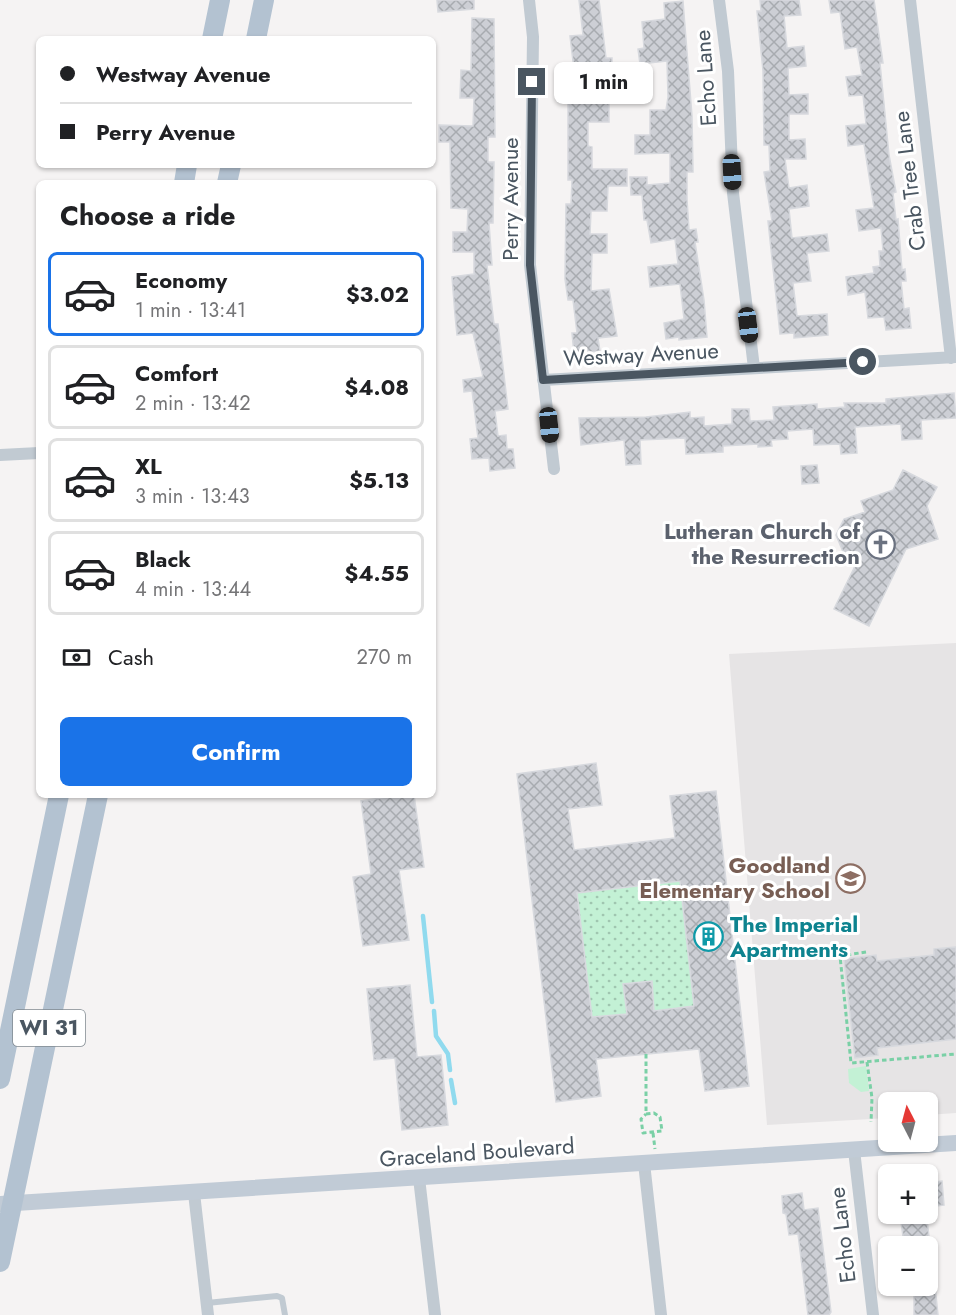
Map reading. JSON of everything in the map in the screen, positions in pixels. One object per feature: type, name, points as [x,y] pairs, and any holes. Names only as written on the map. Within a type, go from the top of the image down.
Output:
[{"type":"main road","points":[[213,36],[220,0]]},
{"type":"main road","points":[[257,36],[264,0]]},
{"type":"main road","name":"WI 31","points":[[0,1079],[58,798]]},
{"type":"main road","name":"WI 31","points":[[0,1262],[6,1204],[97,798]]},
{"type":"street","name":"Perry Avenue","points":[[529,0],[533,37],[530,265],[554,469]]},
{"type":"street","name":"Echo Lane","points":[[720,0],[728,71],[733,193],[753,369]]},
{"type":"street","name":"Crab Tree Lane","points":[[910,0],[953,357]]},
{"type":"street","name":"Westway Avenue","points":[[543,380],[953,357]]},
{"type":"street","points":[[0,455],[36,453]]},
{"type":"street","name":"Graceland Boulevard","points":[[6,1204],[956,1143]]},
{"type":"street","name":"Echo Lane","points":[[854,1150],[873,1315]]},
{"type":"street","points":[[644,1163],[662,1315]]},
{"type":"street","points":[[419,1178],[435,1315]]},
{"type":"street","points":[[194,1193],[208,1309]]},
{"type":"lane","points":[[208,1309],[277,1296],[282,1298],[285,1315]]},
{"type":"path","points":[[866,952],[840,956],[851,1063],[956,1054]]},
{"type":"path","points":[[646,1054],[646,1114],[641,1119],[643,1133],[662,1131],[660,1117],[654,1113],[646,1114]]},
{"type":"path","points":[[867,1062],[872,1098],[871,1122]]},
{"type":"shaded area","name":"Goodland Elementary School","points":[[956,643],[956,1113],[938,1114],[938,1092],[878,1092],[878,1119],[767,1125],[729,654]]},
{"type":"green space","points":[[680,881],[694,1006],[654,1011],[651,981],[623,984],[627,1014],[592,1017],[577,893]]},
{"type":"green space","points":[[866,1066],[869,1091],[861,1092],[849,1083],[848,1069]]},
{"type":"building","points":[[437,0],[474,0],[474,9],[438,12]]},
{"type":"building","points":[[579,0],[599,0],[606,58],[612,58],[612,77],[593,77],[593,101],[609,101],[609,122],[588,122],[588,146],[592,147],[592,169],[627,169],[627,186],[608,186],[607,211],[591,211],[590,234],[607,234],[607,253],[592,253],[591,291],[609,289],[617,336],[598,338],[600,351],[574,354],[572,333],[577,333],[573,300],[568,300],[565,279],[566,204],[571,204],[572,180],[568,180],[568,70],[574,70],[570,36],[583,35]]},
{"type":"building","points":[[760,0],[799,0],[801,15],[784,16],[787,48],[804,46],[806,66],[788,68],[789,95],[808,94],[808,114],[789,114],[789,140],[805,139],[806,159],[785,159],[789,188],[807,185],[809,206],[789,209],[792,238],[827,234],[829,251],[807,253],[811,281],[793,283],[797,316],[827,314],[828,335],[794,338],[794,333],[780,334],[768,221],[772,221],[764,172],[770,171],[769,145],[764,145],[763,71],[757,11],[761,11]]},
{"type":"building","points":[[829,0],[874,0],[883,63],[880,63],[889,155],[896,192],[893,193],[896,220],[898,219],[902,270],[905,269],[906,281],[901,281],[904,309],[909,308],[911,328],[886,330],[884,317],[868,318],[865,292],[848,295],[846,277],[874,273],[873,267],[880,266],[879,251],[883,251],[881,228],[859,231],[856,210],[874,208],[864,144],[848,146],[846,126],[866,124],[863,95],[849,96],[846,77],[862,75],[857,47],[845,49],[840,12],[831,13]]},
{"type":"building","points":[[683,1],[692,116],[693,172],[687,172],[689,230],[696,229],[698,242],[695,242],[707,337],[679,340],[679,337],[666,339],[664,323],[684,319],[680,284],[650,287],[648,267],[678,264],[675,239],[651,243],[647,220],[644,220],[642,195],[631,195],[630,177],[647,177],[647,185],[670,183],[670,153],[635,154],[635,135],[650,135],[650,110],[666,110],[668,97],[667,61],[640,64],[638,49],[644,48],[642,22],[665,19],[664,3]]},
{"type":"building","points":[[472,18],[494,19],[495,137],[488,137],[488,162],[494,162],[493,223],[489,223],[492,265],[487,265],[494,324],[498,324],[508,409],[495,411],[498,436],[506,435],[507,449],[513,449],[515,468],[490,471],[489,458],[472,459],[470,439],[478,438],[472,391],[464,392],[463,380],[483,377],[473,333],[457,335],[455,315],[452,277],[474,274],[474,252],[453,252],[453,232],[467,232],[468,209],[451,208],[450,142],[439,142],[439,125],[473,126],[474,98],[460,98],[461,70],[471,71]]},
{"type":"building","points":[[954,393],[956,418],[921,420],[922,439],[902,440],[901,424],[855,427],[857,453],[841,454],[840,444],[814,445],[813,429],[787,431],[788,439],[771,440],[772,446],[758,447],[758,444],[723,446],[723,452],[686,454],[685,438],[640,440],[641,464],[626,465],[624,440],[581,445],[579,418],[646,417],[690,412],[690,418],[704,417],[704,426],[732,424],[732,409],[749,409],[750,421],[774,420],[773,407],[817,404],[817,409],[845,407],[844,403],[886,403],[886,399]]},
{"type":"building","points":[[817,465],[819,483],[802,484],[801,466]]},
{"type":"building","name":"Lutheran Church of the Resurrection","points":[[903,470],[937,487],[927,506],[938,539],[906,549],[869,626],[834,609],[856,564],[846,559],[836,535],[844,519],[865,512],[861,501],[893,490]]},
{"type":"building","name":"The Imperial Apartments","points":[[596,763],[602,805],[568,809],[574,850],[675,838],[670,796],[716,791],[749,1086],[705,1091],[699,1049],[596,1059],[601,1096],[556,1102],[517,774]],"holes":[[[680,881],[694,1006],[654,1011],[652,981],[623,984],[627,1014],[592,1017],[577,893]]]},
{"type":"building","points":[[381,798],[414,798],[424,867],[399,870],[409,940],[363,946],[353,877],[371,874],[361,801]]},
{"type":"building","points":[[956,947],[956,1039],[877,1048],[878,1055],[855,1058],[844,959],[876,955],[877,961],[934,955],[934,949]]},
{"type":"building","points":[[410,985],[417,1057],[441,1055],[448,1125],[402,1130],[395,1058],[374,1060],[367,989]]},
{"type":"building","points":[[942,1181],[944,1205],[938,1206],[938,1182]]},
{"type":"building","points":[[802,1193],[804,1210],[818,1208],[831,1312],[829,1315],[808,1315],[798,1234],[789,1235],[786,1214],[783,1213],[782,1196]]},
{"type":"building","points":[[901,1224],[928,1224],[929,1236],[903,1236]]},
{"type":"building","points":[[914,1296],[936,1296],[938,1315],[914,1315]]},
{"type":"waterway","points":[[423,916],[432,1002]]},
{"type":"waterway","points":[[434,1011],[436,1036],[448,1054],[450,1070]]},
{"type":"waterway","points":[[451,1080],[455,1103]]},
{"type":"place","name":"Lutheran Church of the Resurrection","points":[[881,544]]},
{"type":"place","name":"Goodland Elementary School","points":[[851,878]]},
{"type":"place","name":"The Imperial Apartments","points":[[709,937]]},
{"type":"route","points":[[532,82],[530,265],[543,380],[863,362]]}]
